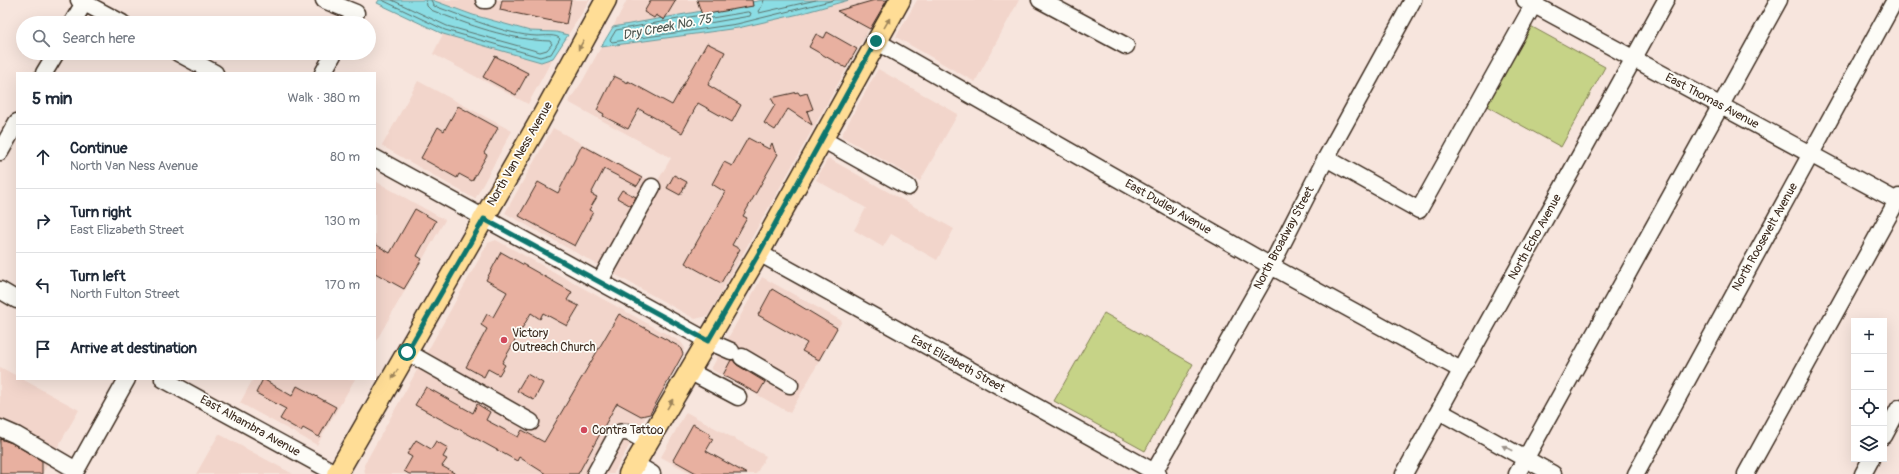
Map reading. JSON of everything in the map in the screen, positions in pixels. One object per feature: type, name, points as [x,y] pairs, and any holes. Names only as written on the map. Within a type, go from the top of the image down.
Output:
[{"type":"main road","name":"North Van Ness Avenue","points":[[337,474],[484,219],[606,0]]},
{"type":"main road","points":[[632,469],[759,253],[900,0]]},
{"type":"street","points":[[324,0],[357,12]]},
{"type":"street","points":[[1040,0],[1126,46]]},
{"type":"street","name":"North Broadway Street","points":[[1155,473],[1271,266],[1326,158],[1413,0]]},
{"type":"street","name":"North Echo Avenue","points":[[1404,474],[1666,0]]},
{"type":"street","points":[[1517,474],[1778,0]]},
{"type":"street","name":"North Roosevelt Avenue","points":[[1636,474],[1810,154],[1896,0]]},
{"type":"street","points":[[75,16],[82,1],[109,16]]},
{"type":"street","points":[[1326,158],[1419,210],[1531,2]]},
{"type":"street","name":"East Thomas Avenue","points":[[1531,2],[1810,154],[1898,200]]},
{"type":"street","name":"East Dudley Avenue","points":[[876,41],[1271,266],[1461,370]]},
{"type":"street","points":[[45,72],[52,60]]},
{"type":"street","points":[[191,60],[213,72]]},
{"type":"street","points":[[324,72],[330,60]]},
{"type":"street","points":[[0,152],[16,124]]},
{"type":"street","points":[[822,139],[908,187]]},
{"type":"street","points":[[376,159],[708,341],[736,354],[790,384]]},
{"type":"street","points":[[600,281],[652,187]]},
{"type":"street","points":[[1746,474],[1898,200]]},
{"type":"street","name":"East Elizabeth Street","points":[[759,253],[1155,473]]},
{"type":"street","points":[[0,290],[16,299]]},
{"type":"street","points":[[407,352],[531,422]]},
{"type":"street","points":[[689,371],[738,397]]},
{"type":"street","points":[[0,428],[75,472],[126,380]]},
{"type":"street","name":"East Alhambra Avenue","points":[[165,380],[337,474]]},
{"type":"street","points":[[1887,430],[1899,408]]},
{"type":"street","points":[[1439,411],[1553,474]]},
{"type":"street","points":[[595,474],[616,434],[622,431],[630,433],[647,443]]},
{"type":"street","points":[[1863,474],[1869,462]]},
{"type":"street","points":[[632,469],[652,474]]},
{"type":"shaded area","points":[[432,0],[590,0],[568,35],[556,32],[530,31],[473,15]]},
{"type":"shaded area","points":[[627,0],[738,0],[735,6],[613,27]]},
{"type":"shaded area","points":[[849,0],[885,0],[708,316],[695,319],[505,213],[553,128],[656,184],[671,158],[568,102],[582,82],[601,47],[738,28],[799,14]]},
{"type":"shaded area","points":[[917,0],[1019,0],[975,82],[896,37]]},
{"type":"shaded area","points":[[443,34],[540,62],[553,58],[528,104],[433,54]]},
{"type":"shaded area","points":[[878,69],[958,114],[920,181],[841,136]]},
{"type":"shaded area","points":[[418,81],[512,131],[475,199],[382,146]]},
{"type":"shaded area","points":[[828,158],[954,229],[937,260],[891,234],[883,247],[854,230],[866,208],[816,180]]},
{"type":"shaded area","points":[[376,182],[445,220],[376,341]]},
{"type":"shaded area","points":[[496,240],[681,342],[685,348],[613,474],[365,474],[364,465],[488,243]]},
{"type":"shaded area","points":[[762,277],[842,321],[790,413],[711,369]]},
{"type":"shaded area","points":[[0,367],[16,375],[16,380],[24,380],[79,410],[42,474],[0,474]]},
{"type":"shaded area","points":[[252,380],[354,380],[317,445],[240,403]]},
{"type":"shaded area","points":[[686,412],[766,456],[756,474],[692,474],[661,457]]},
{"type":"shaded area","points":[[219,434],[293,474],[196,474]]},
{"type":"green space","points":[[1525,23],[1605,67],[1561,147],[1481,103]]},
{"type":"green space","points":[[1104,313],[1193,364],[1145,451],[1054,401]]},
{"type":"water","points":[[379,0],[432,0],[473,15],[530,31],[556,32],[568,35],[553,58],[541,62],[443,34],[377,3]]},
{"type":"water","name":"Dry Creek No. 75","points":[[763,0],[849,0],[799,14],[738,28],[601,47],[613,27]]},
{"type":"building","points":[[502,0],[571,0],[566,24],[500,10]]},
{"type":"building","points":[[651,0],[676,0],[664,20],[656,15],[654,18],[644,12]]},
{"type":"building","points":[[697,0],[752,0],[753,6],[702,15]]},
{"type":"building","points":[[875,0],[887,0],[870,29],[837,11]]},
{"type":"building","points":[[827,32],[857,49],[846,68],[809,47],[816,34],[824,38]]},
{"type":"building","points":[[707,43],[725,52],[708,85],[741,105],[732,122],[698,103],[682,133],[639,109],[628,129],[603,116],[604,114],[597,110],[614,76],[628,83],[628,81],[672,105]]},
{"type":"building","points":[[495,56],[528,73],[516,95],[483,77]]},
{"type":"building","points":[[798,92],[800,95],[807,93],[813,109],[807,111],[812,125],[788,109],[775,130],[764,123],[775,105],[771,98]]},
{"type":"building","points":[[458,106],[498,128],[484,153],[487,155],[472,181],[459,174],[457,178],[421,158],[438,127],[444,131]]},
{"type":"building","points":[[748,138],[769,149],[772,143],[775,152],[778,154],[743,216],[747,218],[732,245],[740,249],[721,283],[685,263],[725,192],[712,184],[724,162],[732,166]]},
{"type":"building","points":[[582,145],[642,178],[637,186],[604,169],[591,194],[597,197],[589,210],[593,212],[575,246],[519,216],[538,182],[558,193]]},
{"type":"building","points":[[674,175],[687,182],[680,195],[667,188]]},
{"type":"building","points":[[622,190],[636,197],[631,206],[617,198]]},
{"type":"building","points":[[415,209],[436,221],[417,256],[422,259],[404,289],[376,274],[376,245],[390,253]]},
{"type":"building","points":[[501,252],[572,292],[567,300],[579,306],[567,326],[543,313],[540,319],[531,313],[502,363],[505,365],[499,375],[488,369],[484,377],[466,367],[487,329],[481,325],[487,314],[493,317],[507,292],[486,280]]},
{"type":"building","points":[[772,289],[837,328],[819,360],[802,351],[807,343],[758,315]]},
{"type":"building","points":[[619,314],[680,347],[683,354],[650,414],[641,416],[617,403],[578,474],[546,474],[519,457],[517,461],[415,405],[426,387],[473,413],[477,404],[490,412],[486,420],[518,437],[522,430],[544,442]]},
{"type":"building","points":[[731,360],[765,382],[758,394],[723,375]]},
{"type":"building","points":[[527,374],[543,383],[534,400],[517,391]]},
{"type":"building","points":[[262,380],[265,380],[292,396],[297,386],[336,407],[319,437],[303,428],[301,431],[280,419],[286,409],[256,393]]},
{"type":"building","points":[[693,424],[710,434],[709,437],[713,439],[706,451],[747,474],[698,474],[673,460]]},
{"type":"building","points":[[0,439],[12,443],[42,461],[42,474],[0,474]]},
{"type":"building","points":[[416,440],[431,449],[436,441],[448,448],[443,457],[447,459],[442,466],[456,474],[409,474],[404,471],[412,457],[407,454]]},
{"type":"place","name":"Victory Outreach Church","points":[[504,340]]},
{"type":"place","name":"Contra Tattoo","points":[[584,430]]},
{"type":"route","points":[[407,352],[484,219],[708,341],[759,253],[876,41]]}]
